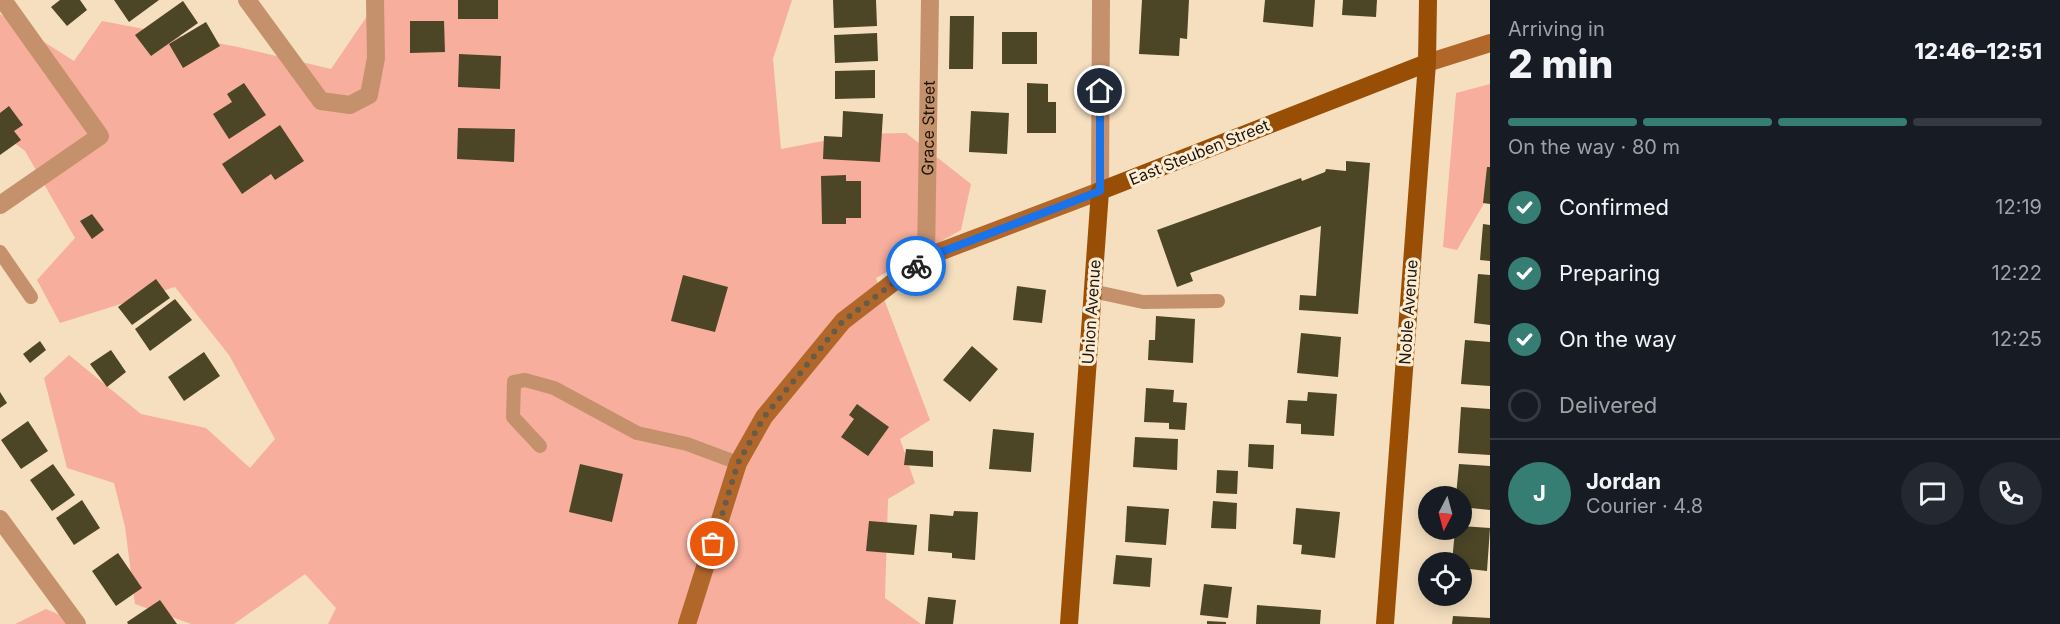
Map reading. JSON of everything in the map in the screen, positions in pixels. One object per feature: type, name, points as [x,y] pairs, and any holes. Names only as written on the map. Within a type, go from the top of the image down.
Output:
[{"type":"main road","name":"Noble Avenue","points":[[1385,624],[1427,63],[1428,0]]},
{"type":"main road","name":"East Steuben Street","points":[[1100,191],[1427,63]]},
{"type":"main road","name":"Union Avenue","points":[[1069,624],[1100,191]]},
{"type":"street","points":[[0,205],[100,136],[3,0]]},
{"type":"street","points":[[247,0],[321,101],[350,105],[369,95],[376,58],[375,0]]},
{"type":"street","name":"Grace Street","points":[[926,258],[930,0]]},
{"type":"street","name":"Union Avenue","points":[[1100,191],[1101,0]]},
{"type":"street","name":"East Steuben Street","points":[[1427,63],[1490,43]]},
{"type":"street","name":"East Steuben Street","points":[[687,624],[738,463],[764,417],[843,321],[926,258],[1100,191]]},
{"type":"street","points":[[0,519],[77,624]]},
{"type":"lane","points":[[0,252],[31,297]]},
{"type":"lane","points":[[1092,291],[1143,302],[1218,301]]},
{"type":"lane","points":[[540,446],[513,417],[514,382],[525,380],[554,388],[637,433],[687,444],[738,463]]},
{"type":"shaded area","points":[[378,0],[792,0],[773,59],[781,149],[860,134],[906,133],[971,184],[961,230],[876,278],[930,420],[900,439],[915,483],[888,499],[885,598],[921,624],[328,624],[336,608],[305,574],[234,624],[191,624],[135,604],[125,527],[114,483],[67,468],[44,378],[69,355],[141,414],[206,428],[250,468],[275,439],[229,355],[175,287],[60,323],[37,280],[75,238],[25,151],[0,132],[0,14],[74,61],[102,21],[238,47],[331,69]]},
{"type":"shaded area","points":[[1490,84],[1490,193],[1457,250],[1443,247],[1456,93]]},
{"type":"shaded area","points":[[46,609],[81,624],[15,624]]},
{"type":"building","points":[[60,0],[80,0],[87,10],[67,26],[51,7]]},
{"type":"building","points":[[114,0],[159,0],[129,22]]},
{"type":"building","points":[[458,0],[498,0],[498,19],[458,19]]},
{"type":"building","points":[[833,0],[876,0],[877,26],[834,28]]},
{"type":"building","points":[[1142,0],[1189,0],[1187,39],[1180,38],[1179,56],[1139,54]]},
{"type":"building","points":[[1265,0],[1315,0],[1313,27],[1263,22]]},
{"type":"building","points":[[1343,0],[1377,0],[1376,17],[1342,15]]},
{"type":"building","points":[[183,1],[198,23],[151,56],[135,35]]},
{"type":"building","points":[[950,16],[974,16],[973,69],[949,69]]},
{"type":"building","points":[[410,21],[444,21],[445,52],[410,53]]},
{"type":"building","points":[[206,22],[220,46],[183,68],[169,44]]},
{"type":"building","points":[[1002,32],[1037,32],[1037,64],[1002,64]]},
{"type":"building","points":[[877,33],[878,61],[835,63],[834,35]]},
{"type":"building","points":[[459,54],[501,56],[500,89],[458,87]]},
{"type":"building","points":[[875,70],[875,98],[835,99],[835,71]]},
{"type":"building","points":[[244,83],[266,115],[229,139],[213,114],[232,102],[227,94]]},
{"type":"building","points":[[1027,83],[1048,84],[1048,102],[1056,102],[1056,133],[1027,133]]},
{"type":"building","points":[[9,106],[23,125],[14,131],[21,140],[0,155],[0,113]]},
{"type":"building","points":[[843,111],[883,114],[880,162],[823,159],[824,136],[842,137]]},
{"type":"building","points":[[971,111],[1009,113],[1007,154],[969,152]]},
{"type":"building","points":[[280,125],[304,161],[275,180],[271,174],[242,194],[222,164]]},
{"type":"building","points":[[458,128],[515,129],[514,162],[457,159]]},
{"type":"building","points":[[1346,161],[1370,163],[1358,314],[1299,310],[1300,295],[1316,296],[1321,226],[1190,273],[1193,281],[1177,287],[1157,230],[1301,178],[1302,181],[1325,172],[1326,169],[1346,171]]},
{"type":"building","points":[[1487,167],[1490,167],[1490,204],[1483,203]]},
{"type":"building","points":[[846,175],[846,181],[861,181],[861,218],[846,218],[846,224],[822,224],[821,176]]},
{"type":"building","points":[[92,214],[104,230],[92,239],[80,221]]},
{"type":"building","points":[[1483,224],[1490,225],[1490,261],[1480,260]]},
{"type":"building","points":[[1478,274],[1490,275],[1490,325],[1474,323]]},
{"type":"building","points":[[683,275],[728,287],[715,332],[671,321]]},
{"type":"building","points":[[156,279],[170,298],[132,325],[118,307]]},
{"type":"building","points":[[1017,286],[1046,290],[1042,323],[1013,320]]},
{"type":"building","points":[[175,299],[192,320],[150,351],[135,329]]},
{"type":"building","points":[[1156,316],[1195,319],[1193,363],[1148,360],[1149,340],[1155,340]]},
{"type":"building","points":[[1301,333],[1341,337],[1338,377],[1297,373]]},
{"type":"building","points":[[1465,340],[1490,342],[1490,386],[1461,384]]},
{"type":"building","points":[[40,341],[46,350],[30,363],[23,354]]},
{"type":"building","points":[[972,346],[998,369],[970,402],[943,380]]},
{"type":"building","points":[[111,350],[126,372],[107,387],[90,364]]},
{"type":"building","points":[[204,352],[220,376],[184,401],[168,377]]},
{"type":"building","points":[[1146,388],[1174,390],[1173,402],[1187,403],[1185,430],[1169,429],[1169,423],[1144,422]]},
{"type":"building","points":[[0,392],[7,403],[0,408]]},
{"type":"building","points":[[1308,392],[1337,394],[1334,436],[1301,434],[1301,424],[1286,423],[1288,400],[1307,401]]},
{"type":"building","points":[[857,404],[889,427],[868,456],[841,437],[854,419],[849,415]]},
{"type":"building","points":[[1461,407],[1490,409],[1490,455],[1458,453]]},
{"type":"building","points":[[28,421],[48,451],[21,469],[1,440]]},
{"type":"building","points":[[993,429],[1034,433],[1031,472],[989,469]]},
{"type":"building","points":[[1135,437],[1178,439],[1177,470],[1133,467]]},
{"type":"building","points":[[1249,444],[1274,445],[1273,469],[1248,467]]},
{"type":"building","points":[[906,449],[933,451],[933,467],[904,465]]},
{"type":"building","points":[[53,464],[75,495],[52,511],[30,480]]},
{"type":"building","points":[[580,464],[623,474],[612,522],[569,512]]},
{"type":"building","points":[[1459,464],[1490,466],[1490,510],[1472,508],[1472,486],[1457,486]]},
{"type":"building","points":[[1217,470],[1238,471],[1237,494],[1216,493]]},
{"type":"building","points":[[82,500],[100,528],[74,545],[56,518]]},
{"type":"building","points":[[1213,501],[1237,503],[1236,529],[1211,528]]},
{"type":"building","points":[[1127,506],[1169,509],[1166,545],[1125,542]]},
{"type":"building","points":[[1296,508],[1340,512],[1335,558],[1301,554],[1302,545],[1293,544]]},
{"type":"building","points":[[954,511],[978,512],[975,560],[952,558],[952,553],[928,551],[930,514],[953,516]]},
{"type":"building","points":[[869,521],[917,525],[914,555],[866,551]]},
{"type":"building","points":[[1472,527],[1490,528],[1487,571],[1472,569],[1472,552],[1453,552],[1454,540],[1472,540]]},
{"type":"building","points":[[118,553],[142,588],[116,606],[92,571]]},
{"type":"building","points":[[1116,555],[1152,558],[1150,587],[1113,584]]},
{"type":"building","points":[[1204,584],[1232,587],[1228,618],[1200,615]]},
{"type":"building","points":[[928,597],[956,600],[953,624],[925,624]]},
{"type":"building","points":[[160,600],[177,624],[128,624],[127,622]]},
{"type":"building","points":[[1257,605],[1321,610],[1320,624],[1256,624]]},
{"type":"building","points":[[1453,616],[1490,618],[1490,624],[1452,624]]},
{"type":"building","points":[[1207,621],[1226,622],[1226,624],[1207,624]]},
{"type":"way so far","points":[[713,544],[738,463],[764,417],[843,321],[916,266]]},
{"type":"route","points":[[916,266],[926,258],[1100,191],[1100,91]]}]
